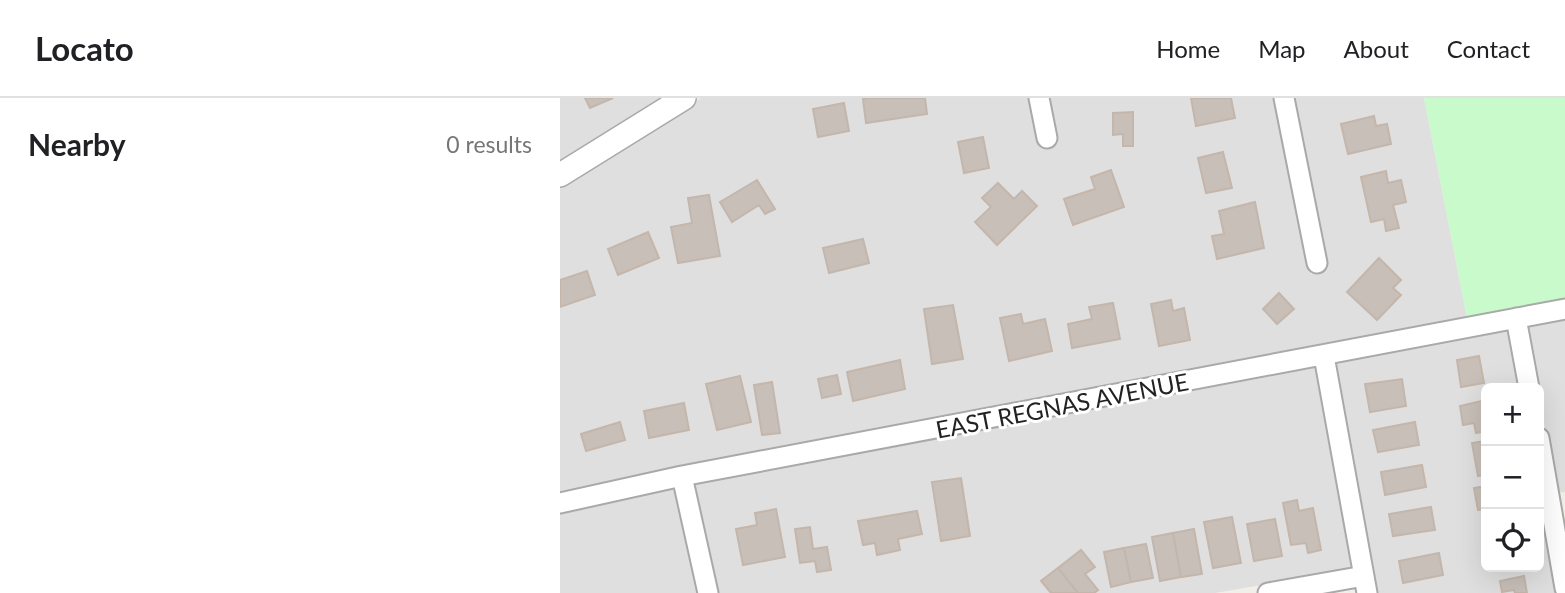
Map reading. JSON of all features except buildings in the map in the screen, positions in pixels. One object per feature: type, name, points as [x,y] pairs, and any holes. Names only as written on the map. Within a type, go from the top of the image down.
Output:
[{"type":"street","points":[[560,175],[684,98]]},
{"type":"street","points":[[1039,98],[1047,138]]},
{"type":"street","points":[[1284,98],[1317,263]]},
{"type":"street","name":"EAST REGNAS AVENUE","points":[[560,503],[682,477],[1565,309]]},
{"type":"street","points":[[1516,318],[1528,383]]},
{"type":"street","points":[[1268,593],[1366,585],[1324,356]]},
{"type":"street","points":[[1541,446],[1558,503],[1565,589]]},
{"type":"street","points":[[682,477],[708,593]]},
{"type":"shaded area","points":[[560,98],[667,98],[560,164]]},
{"type":"shaded area","points":[[701,98],[1031,98],[1042,148],[1057,145],[1047,98],[1276,98],[1311,274],[1326,270],[1292,98],[1424,98],[1467,318],[560,494],[560,185]]},
{"type":"shaded area","points":[[1565,318],[1565,492],[1557,493],[1544,423],[1544,383],[1537,383],[1526,325]]},
{"type":"shaded area","points":[[1510,328],[1520,383],[1481,383],[1481,572],[1544,572],[1544,511],[1558,593],[1376,593],[1334,363]]},
{"type":"shaded area","points":[[1318,366],[1355,569],[1215,593],[717,593],[692,484]]},
{"type":"shaded area","points":[[676,487],[700,593],[560,593],[560,513]]},
{"type":"green space","points":[[1424,98],[1565,98],[1565,300],[1467,318]]}]
